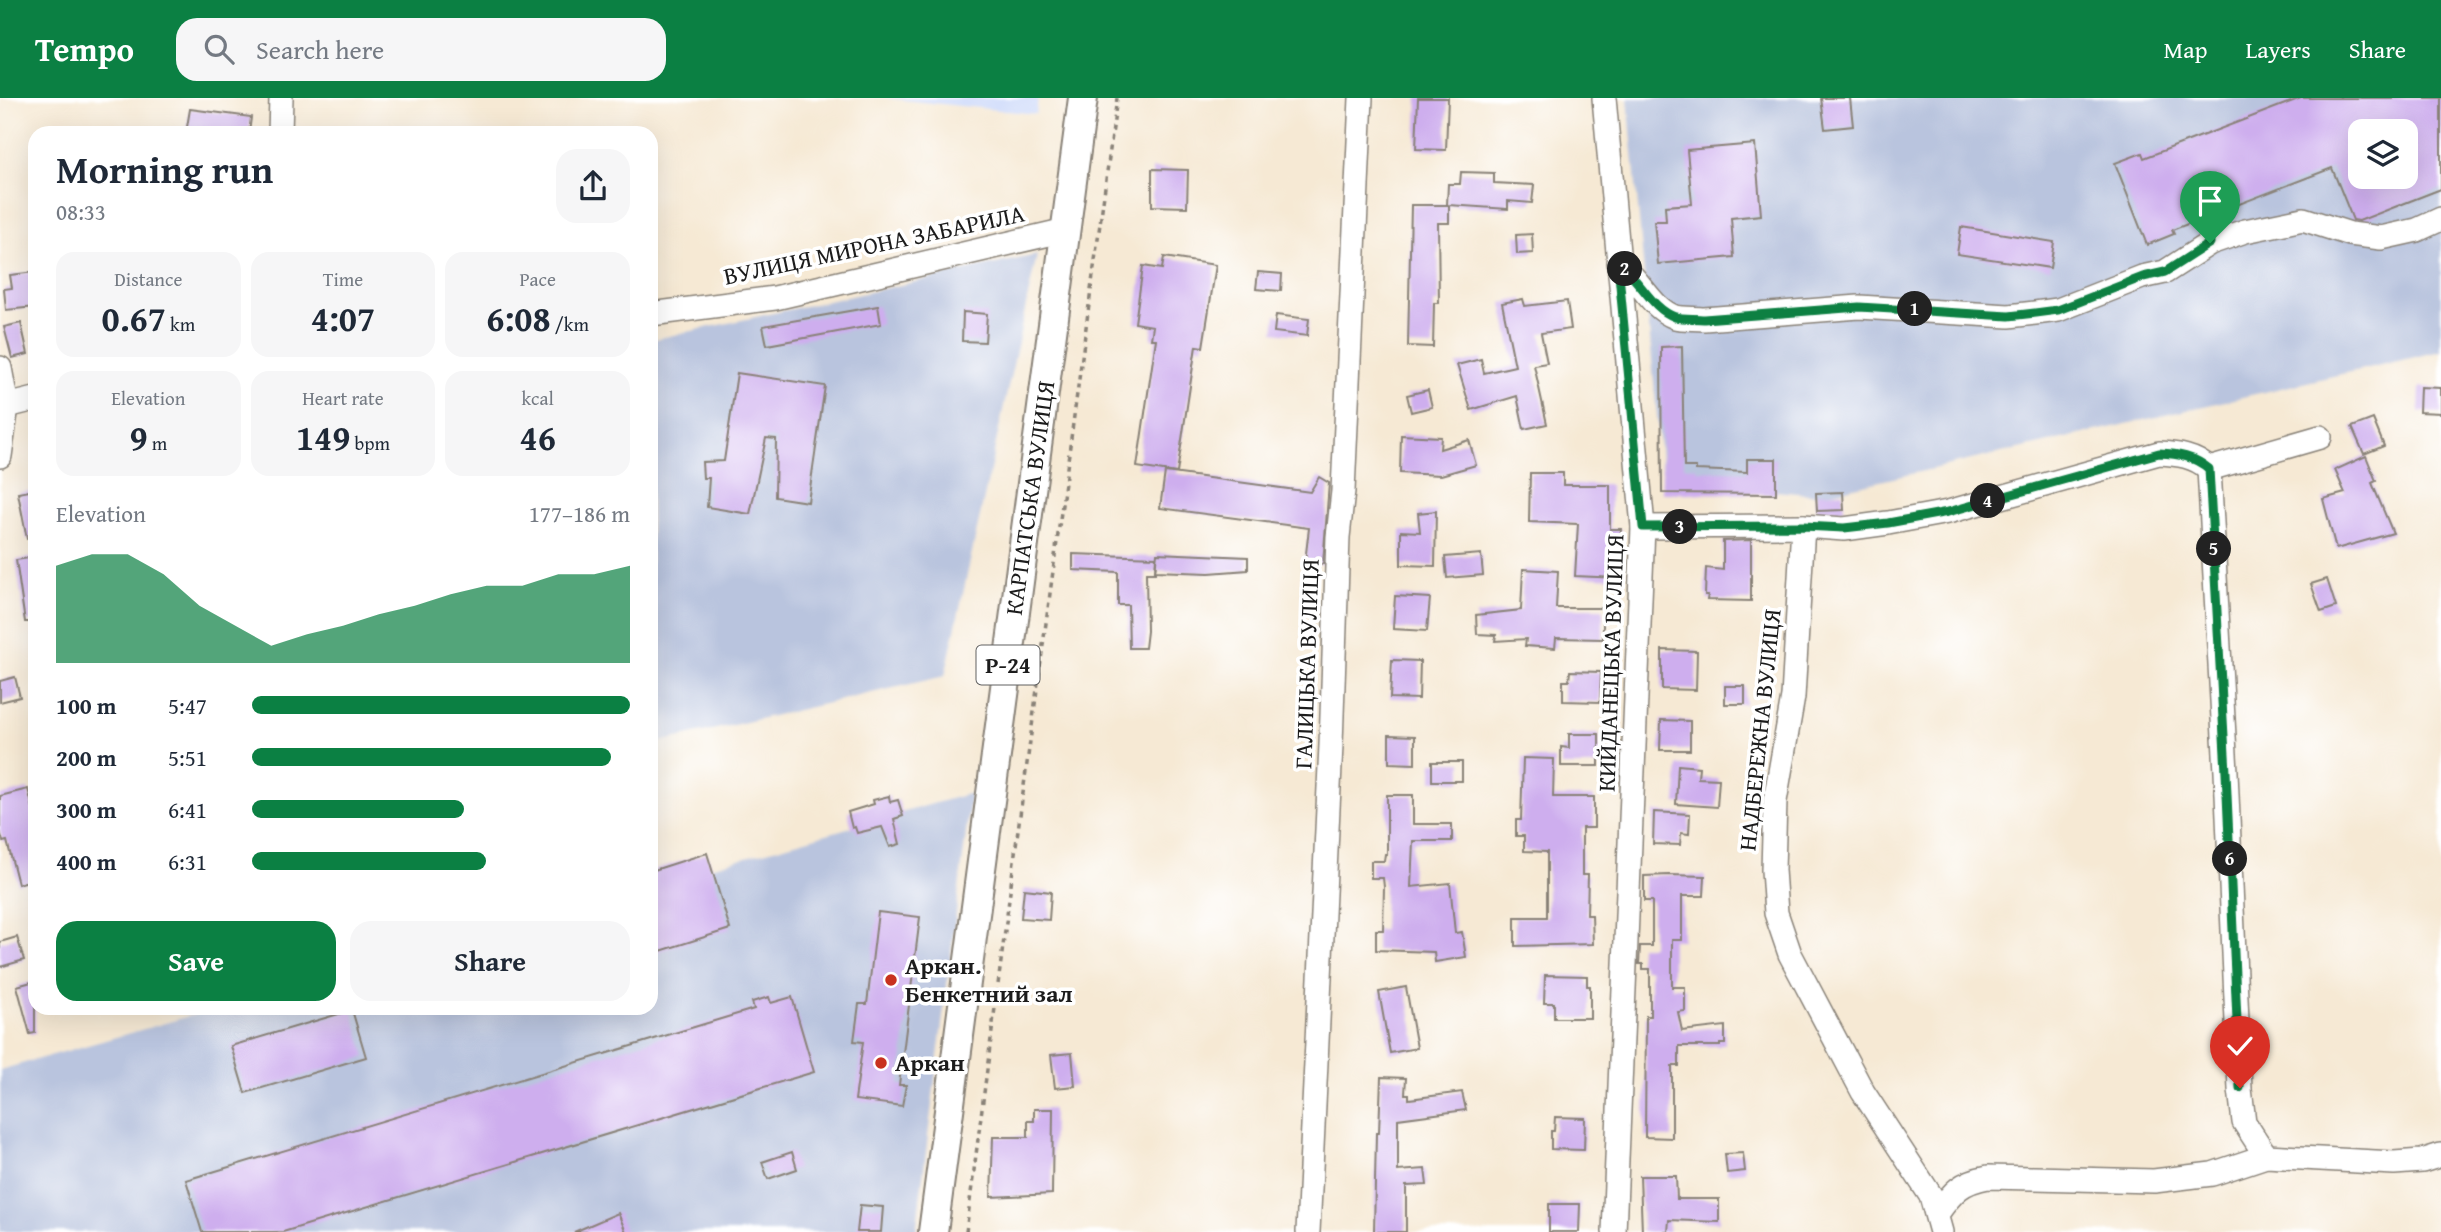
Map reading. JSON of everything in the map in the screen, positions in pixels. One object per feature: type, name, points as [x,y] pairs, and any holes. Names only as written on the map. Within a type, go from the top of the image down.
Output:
[{"type":"main road","name":"КАРПАТСЬКА ВУЛИЦЯ","points":[[933,1232],[1083,98]]},
{"type":"street","points":[[280,126],[281,98]]},
{"type":"street","name":"ГАЛИЦЬКА ВУЛИЦЯ","points":[[1308,1232],[1338,537],[1343,491],[1361,98]]},
{"type":"street","name":"КИЙДАНЕЦЬКА ВУЛИЦЯ","points":[[1604,98],[1643,527],[1614,1232]]},
{"type":"street","points":[[1618,264],[1630,272],[1662,311],[1678,318],[1704,319],[1859,307],[2009,316],[2058,310],[2143,277],[2165,272],[2210,243],[2245,230],[2303,219],[2350,234],[2381,238],[2417,230],[2441,219]]},
{"type":"street","name":"ВУЛИЦЯ МИРОНА ЗАБАРИЛА","points":[[658,313],[775,298],[1066,230]]},
{"type":"street","points":[[0,368],[4,409],[0,456]]},
{"type":"street","points":[[4,409],[28,401]]},
{"type":"street","points":[[2209,469],[2320,437]]},
{"type":"street","points":[[1643,527],[1844,528],[1948,512],[2159,453],[2179,454],[2202,462],[2209,469],[2240,1088],[2244,1122],[2266,1156]]},
{"type":"street","name":"НАДБЕРЕЖНА ВУЛИЦЯ","points":[[1803,526],[1793,697],[1775,801],[1773,870],[1776,913],[1790,954],[1863,1092],[1922,1180],[1939,1223]]},
{"type":"street","points":[[1939,1223],[1952,1193],[1969,1180],[1988,1177],[2154,1181],[2212,1174],[2266,1156],[2394,1163],[2422,1161],[2441,1156]]},
{"type":"path","points":[[966,1232],[1117,98]]},
{"type":"shaded area","points":[[885,98],[1038,98],[1036,114]]},
{"type":"shaded area","points":[[1628,98],[2441,98],[2441,351],[1820,495],[1663,481]]},
{"type":"shaded area","points":[[1037,255],[945,676],[658,742],[658,338]]},
{"type":"shaded area","points":[[971,793],[916,1232],[0,1232],[0,1070],[193,1015],[658,1015],[658,882]]},
{"type":"building","points":[[1418,98],[1448,98],[1446,150],[1416,149]]},
{"type":"building","points":[[1821,98],[1850,98],[1853,126],[1825,129]]},
{"type":"building","points":[[2301,98],[2441,98],[2441,189],[2359,221],[2353,220],[2332,168],[2172,230],[2174,234],[2147,245],[2115,163],[2142,153],[2144,158]]},
{"type":"building","points":[[190,109],[251,117],[250,126],[187,126]]},
{"type":"building","points":[[1755,144],[1761,215],[1731,218],[1734,257],[1658,264],[1654,221],[1666,221],[1665,206],[1692,204],[1687,150]]},
{"type":"building","points":[[1152,169],[1188,170],[1187,207],[1152,206]]},
{"type":"building","points":[[1461,172],[1494,173],[1494,183],[1534,185],[1532,203],[1508,201],[1508,209],[1449,205],[1449,223],[1438,223],[1439,303],[1434,303],[1433,347],[1408,346],[1411,205],[1447,205],[1448,184],[1460,184]]},
{"type":"building","points":[[1961,227],[2054,242],[2050,268],[1957,254]]},
{"type":"building","points":[[1532,234],[1533,253],[1517,254],[1516,235]]},
{"type":"building","points":[[1164,257],[1216,265],[1203,347],[1196,346],[1177,473],[1137,467],[1156,339],[1151,339],[1153,326],[1135,323],[1143,266],[1162,269]]},
{"type":"building","points":[[1258,272],[1282,274],[1281,291],[1256,289]]},
{"type":"building","points":[[28,273],[28,308],[6,310],[4,289],[12,288],[10,275]]},
{"type":"building","points":[[1523,299],[1525,306],[1567,301],[1571,329],[1541,333],[1547,363],[1534,365],[1547,424],[1524,429],[1517,396],[1471,410],[1457,365],[1481,359],[1484,373],[1515,366],[1502,303]]},
{"type":"building","points":[[878,306],[881,324],[767,345],[763,326]]},
{"type":"building","points":[[963,312],[987,314],[985,342],[962,341]]},
{"type":"building","points":[[1276,315],[1309,319],[1307,336],[1274,332]]},
{"type":"building","points":[[21,323],[28,354],[12,358],[4,327]]},
{"type":"building","points":[[1682,346],[1684,467],[1747,472],[1747,459],[1776,459],[1776,494],[1662,493],[1661,347]]},
{"type":"building","points":[[737,373],[825,386],[808,502],[775,497],[776,439],[766,438],[750,514],[707,507],[709,478],[703,478],[702,462],[724,461]]},
{"type":"building","points":[[2420,387],[2441,388],[2441,413],[2419,412]]},
{"type":"building","points":[[1428,390],[1432,407],[1411,412],[1407,395]]},
{"type":"building","points":[[2373,419],[2384,446],[2364,454],[2352,427]]},
{"type":"building","points":[[1401,435],[1441,437],[1440,449],[1469,440],[1476,465],[1441,475],[1400,473]]},
{"type":"building","points":[[2366,456],[2376,481],[2372,483],[2393,533],[2336,549],[2323,499],[2345,493],[2335,470]]},
{"type":"building","points":[[1165,472],[1310,492],[1319,477],[1329,483],[1323,564],[1305,562],[1309,528],[1160,508]]},
{"type":"building","points":[[1530,473],[1563,473],[1563,485],[1610,485],[1610,529],[1621,529],[1619,578],[1575,576],[1578,524],[1529,522]]},
{"type":"building","points":[[28,491],[28,539],[27,539],[18,493]]},
{"type":"building","points":[[1843,492],[1844,510],[1817,511],[1816,493]]},
{"type":"building","points":[[1436,511],[1435,566],[1401,565],[1401,531],[1420,532],[1418,513]]},
{"type":"building","points":[[1751,540],[1751,601],[1707,600],[1706,568],[1723,570],[1723,541]]},
{"type":"building","points":[[1157,553],[1248,557],[1248,570],[1209,573],[1155,571]]},
{"type":"building","points":[[1073,554],[1156,557],[1155,573],[1146,573],[1145,648],[1129,648],[1128,605],[1118,605],[1118,572],[1073,570]]},
{"type":"building","points":[[1481,554],[1483,575],[1447,578],[1445,557]]},
{"type":"building","points":[[28,558],[28,622],[25,622],[16,560]]},
{"type":"building","points":[[1523,569],[1558,571],[1556,608],[1603,608],[1603,639],[1556,638],[1555,648],[1525,646],[1526,639],[1495,641],[1496,635],[1477,634],[1476,615],[1521,610]]},
{"type":"building","points":[[2327,579],[2336,607],[2321,612],[2311,584]]},
{"type":"building","points":[[1395,596],[1430,598],[1427,631],[1393,629]]},
{"type":"building","points":[[1662,650],[1697,651],[1696,690],[1662,689]]},
{"type":"building","points":[[1392,660],[1420,661],[1419,699],[1390,698]]},
{"type":"building","points":[[1570,671],[1601,672],[1600,702],[1563,701],[1563,681],[1569,681]]},
{"type":"building","points":[[15,677],[20,697],[0,702],[0,681]]},
{"type":"building","points":[[1725,686],[1745,686],[1745,704],[1725,704]]},
{"type":"building","points":[[1661,720],[1690,721],[1690,750],[1660,750]]},
{"type":"building","points":[[1569,734],[1599,734],[1599,766],[1561,766],[1561,747],[1569,748]]},
{"type":"building","points":[[1389,735],[1415,736],[1415,764],[1389,763]]},
{"type":"building","points":[[1523,758],[1554,759],[1553,797],[1594,797],[1594,828],[1582,828],[1582,875],[1588,875],[1587,915],[1592,915],[1593,944],[1515,946],[1515,917],[1547,917],[1547,852],[1524,851],[1524,836],[1516,836],[1516,820],[1521,820]]},
{"type":"building","points":[[1432,762],[1462,762],[1462,781],[1432,781]]},
{"type":"building","points":[[1678,765],[1699,767],[1698,778],[1719,779],[1717,807],[1676,804]]},
{"type":"building","points":[[28,789],[28,881],[18,884],[7,841],[3,842],[0,831],[0,796]]},
{"type":"building","points":[[1387,795],[1413,795],[1413,824],[1452,824],[1452,841],[1413,841],[1411,887],[1450,883],[1455,933],[1462,932],[1466,957],[1435,962],[1434,952],[1376,950],[1376,930],[1383,930],[1384,887],[1383,878],[1371,878],[1371,861],[1384,861],[1387,854]]},
{"type":"building","points":[[889,796],[890,802],[898,800],[903,816],[894,819],[900,844],[890,847],[882,827],[857,833],[855,827],[852,828],[848,812]]},
{"type":"building","points":[[1654,812],[1690,814],[1689,834],[1681,833],[1680,845],[1653,844]]},
{"type":"building","points":[[707,853],[730,929],[658,952],[658,869]]},
{"type":"building","points":[[1644,876],[1705,876],[1704,896],[1682,896],[1682,940],[1672,940],[1672,987],[1685,987],[1685,1011],[1678,1012],[1682,1031],[1725,1026],[1725,1044],[1679,1046],[1679,1066],[1672,1066],[1672,1138],[1645,1137],[1646,1016],[1650,1016],[1650,969],[1643,969],[1643,964],[1639,964],[1640,946],[1652,946],[1652,901],[1644,901]]},
{"type":"building","points":[[1024,889],[1051,892],[1049,920],[1021,918]]},
{"type":"building","name":"Аркан. Бенкетний зал","points":[[878,912],[920,917],[899,1085],[906,1085],[902,1106],[855,1100],[863,1042],[854,1041],[859,1004],[867,1004]]},
{"type":"building","points":[[17,937],[24,960],[0,967],[0,942]]},
{"type":"building","points":[[1545,975],[1587,976],[1587,986],[1590,986],[1590,1018],[1554,1018],[1554,1003],[1544,1003]]},
{"type":"building","points":[[28,983],[28,1015],[35,1015],[35,1033],[30,1034],[17,986]]},
{"type":"building","points":[[1406,987],[1417,1048],[1390,1053],[1379,992]]},
{"type":"building","points":[[769,997],[771,1003],[792,997],[814,1072],[283,1232],[202,1232],[186,1180],[754,1009],[752,1002]]},
{"type":"building","points":[[335,1015],[353,1015],[366,1057],[245,1093],[231,1046]]},
{"type":"building","points":[[1072,1053],[1075,1086],[1055,1088],[1051,1055]]},
{"type":"building","points":[[1381,1077],[1406,1078],[1405,1094],[1409,1094],[1409,1099],[1462,1092],[1466,1110],[1398,1119],[1398,1171],[1425,1169],[1427,1185],[1406,1186],[1406,1232],[1374,1232],[1376,1133],[1379,1133]]},
{"type":"building","points":[[1034,1109],[1053,1109],[1052,1194],[991,1197],[993,1137],[1028,1137],[1028,1121],[1034,1121]]},
{"type":"building","points":[[1555,1117],[1585,1118],[1584,1150],[1551,1149],[1551,1131],[1554,1131]]},
{"type":"building","points":[[792,1152],[797,1169],[768,1179],[762,1162]]},
{"type":"building","points":[[1743,1153],[1745,1171],[1727,1173],[1725,1154]]},
{"type":"building","points":[[1640,1176],[1676,1176],[1677,1199],[1719,1199],[1719,1222],[1669,1220],[1668,1232],[1642,1232]]},
{"type":"building","points":[[1549,1204],[1580,1204],[1579,1232],[1549,1232]]},
{"type":"building","points":[[860,1205],[883,1207],[881,1232],[857,1232]]},
{"type":"building","points":[[618,1213],[626,1232],[574,1232]]},
{"type":"place","name":"Аркан. Бенкетний зал","points":[[891,980]]},
{"type":"place","name":"Аркан","points":[[881,1063]]},
{"type":"route","points":[[2210,243],[2165,272],[2143,277],[2058,310],[2009,316],[1859,307],[1704,319],[1678,318],[1662,311],[1630,272],[1618,264],[1643,527],[1844,528],[1948,512],[2159,453],[2179,454],[2202,462],[2209,469],[2240,1088]]}]
